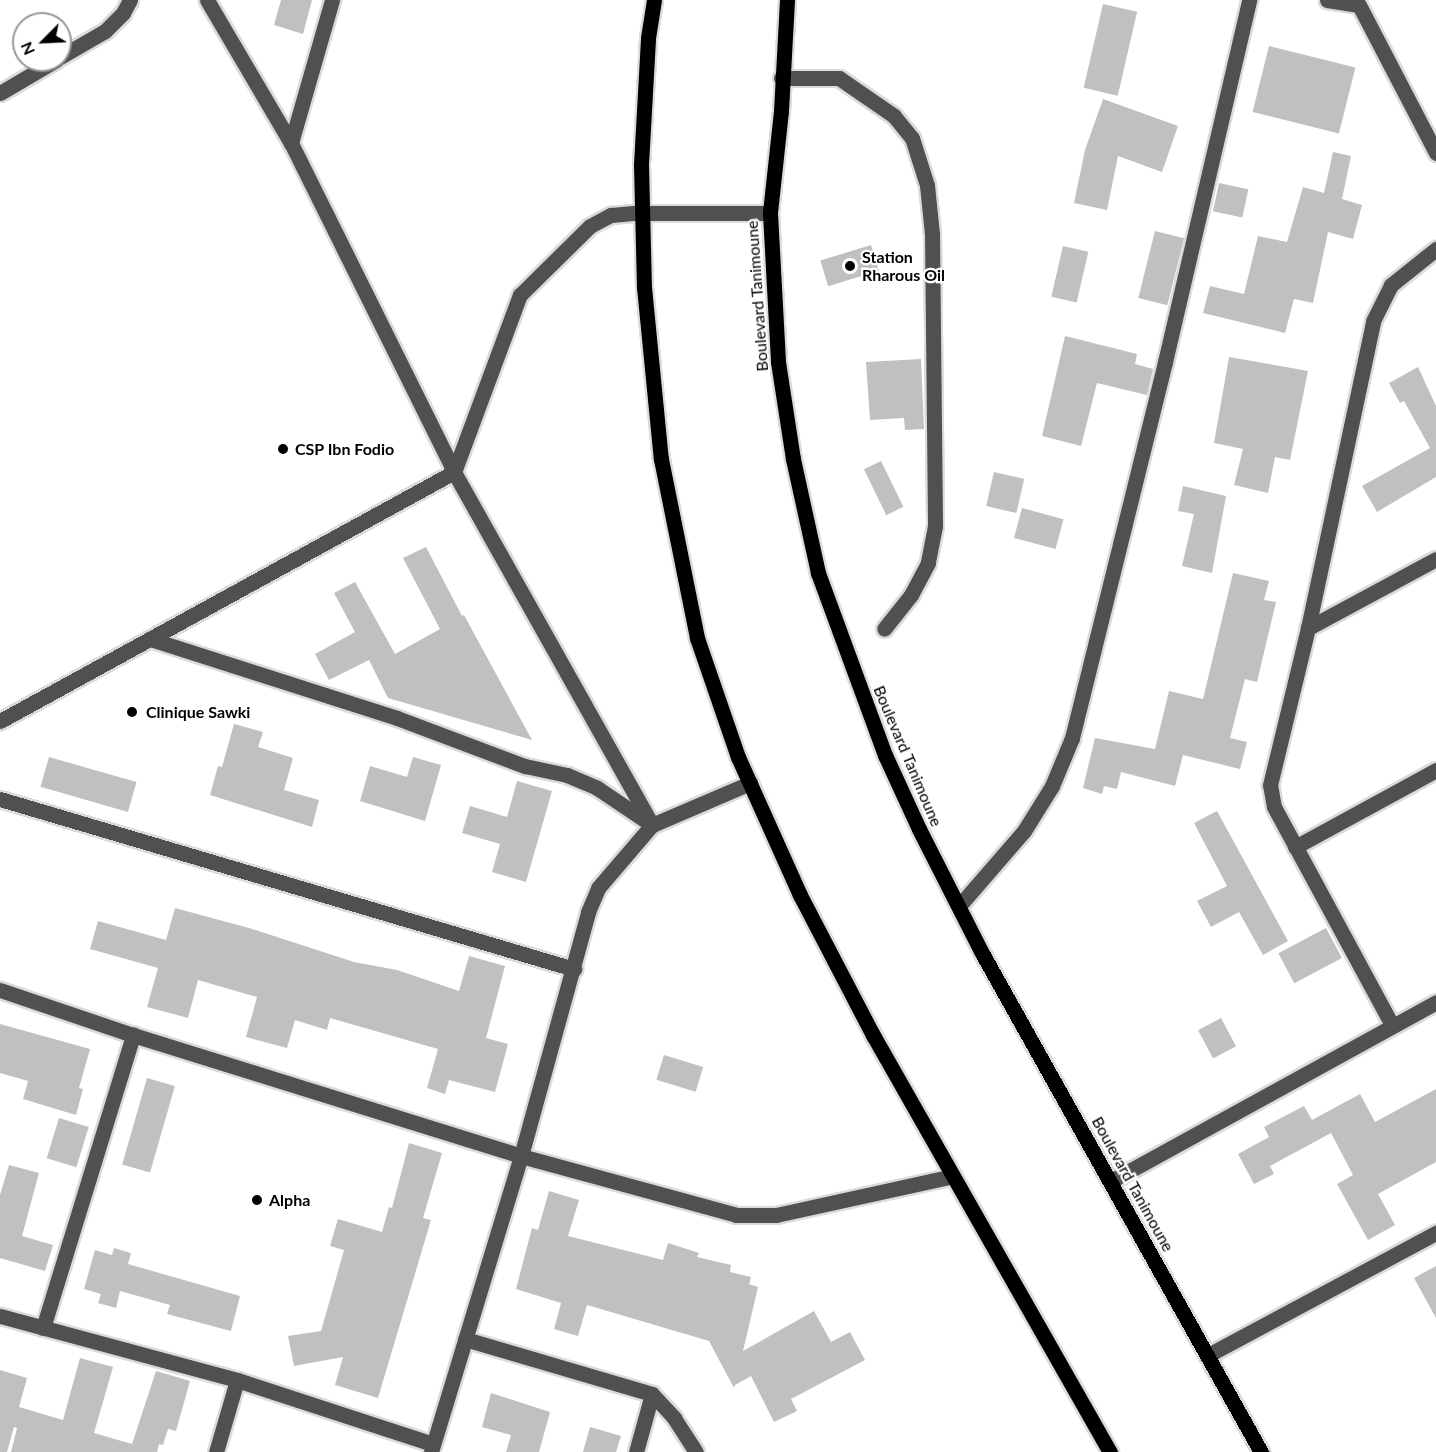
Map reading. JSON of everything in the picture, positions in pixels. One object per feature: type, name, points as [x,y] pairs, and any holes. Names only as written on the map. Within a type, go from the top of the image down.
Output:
[{"type":"main road","points":[[654,0],[648,39],[641,165],[644,287],[661,459],[697,638],[716,698],[750,783],[800,895],[873,1035],[1110,1452]]},
{"type":"main road","name":"Boulevard Tanimoune","points":[[787,0],[781,111],[770,213],[778,362],[793,459],[818,573],[885,755],[959,906],[1261,1452]]},
{"type":"street","points":[[72,50],[105,31],[123,13],[130,0]]},
{"type":"street","points":[[207,0],[291,143],[454,472],[652,825]]},
{"type":"street","points":[[291,143],[332,0]]},
{"type":"street","points":[[959,906],[1024,831],[1052,786],[1072,738],[1165,362],[1249,0]]},
{"type":"street","points":[[1328,0],[1363,2],[1436,153]]},
{"type":"street","points":[[0,93],[36,72]]},
{"type":"street","points":[[781,78],[839,78],[894,116],[912,138],[927,185],[932,234],[935,526],[928,563],[911,595],[884,629]]},
{"type":"street","points":[[0,721],[454,472],[520,295],[590,226],[611,215],[643,212],[770,213]]},
{"type":"street","points":[[1392,1025],[1274,807],[1270,785],[1308,628],[1372,321],[1391,285],[1436,249]]},
{"type":"street","points":[[1308,628],[1436,559]]},
{"type":"street","points":[[150,639],[397,718],[525,766],[567,776],[597,788],[652,825]]},
{"type":"street","points":[[1295,847],[1436,770]]},
{"type":"street","points":[[0,1316],[237,1380],[432,1448],[521,1156],[588,912],[598,888],[652,825],[750,783]]},
{"type":"street","points":[[0,799],[574,969]]},
{"type":"street","points":[[0,990],[133,1035],[521,1156],[736,1215],[776,1215],[953,1176]]},
{"type":"street","points":[[1110,1181],[1436,1002]]},
{"type":"street","points":[[43,1328],[133,1035]]},
{"type":"street","points":[[1208,1355],[1436,1233]]},
{"type":"street","points":[[465,1339],[652,1394],[674,1418],[696,1452]]},
{"type":"street","points":[[216,1452],[237,1380]]},
{"type":"street","points":[[636,1452],[652,1394]]},
{"type":"building","points":[[281,0],[312,0],[303,34],[274,25]]},
{"type":"building","points":[[1103,4],[1137,12],[1118,96],[1084,88]]},
{"type":"building","points":[[1269,46],[1355,68],[1339,134],[1253,112]]},
{"type":"building","points":[[1103,99],[1178,126],[1162,172],[1118,156],[1107,210],[1074,203],[1085,150]]},
{"type":"building","points":[[1333,152],[1351,156],[1342,199],[1362,205],[1353,239],[1328,232],[1313,303],[1294,299],[1285,333],[1203,313],[1210,286],[1244,294],[1258,236],[1287,242],[1303,187],[1324,193]]},
{"type":"building","points":[[1219,183],[1248,189],[1242,218],[1213,211]]},
{"type":"building","points":[[1155,231],[1184,238],[1167,305],[1138,298]]},
{"type":"building","points":[[871,245],[879,271],[828,286],[820,260]]},
{"type":"building","points":[[1063,246],[1088,252],[1077,303],[1051,297]]},
{"type":"building","points":[[1065,336],[1137,354],[1135,364],[1153,369],[1147,395],[1097,383],[1081,446],[1042,436]]},
{"type":"building","points":[[1229,357],[1308,371],[1290,460],[1275,457],[1268,493],[1234,485],[1243,449],[1214,443]]},
{"type":"building","points":[[921,359],[924,429],[905,430],[904,418],[870,420],[866,362]]},
{"type":"building","points":[[1418,367],[1436,406],[1436,477],[1377,512],[1362,486],[1430,448],[1404,401],[1400,403],[1389,383]]},
{"type":"building","points":[[881,461],[903,507],[886,515],[864,469]]},
{"type":"building","points":[[994,472],[1024,479],[1016,513],[986,506]]},
{"type":"building","points":[[1183,486],[1226,496],[1212,573],[1182,566],[1194,514],[1178,511]]},
{"type":"building","points":[[1022,508],[1064,519],[1056,549],[1014,538]]},
{"type":"building","points":[[426,547],[532,740],[388,698],[369,660],[329,680],[315,654],[355,632],[334,593],[355,582],[395,654],[440,629],[403,558]]},
{"type":"building","points":[[1233,573],[1269,581],[1264,600],[1276,602],[1257,682],[1245,679],[1230,738],[1247,742],[1240,769],[1183,755],[1175,786],[1121,772],[1117,789],[1104,786],[1102,794],[1083,788],[1095,738],[1155,749],[1169,691],[1203,699]]},
{"type":"building","points":[[234,724],[263,732],[258,747],[293,758],[284,790],[319,800],[312,827],[210,795],[218,766],[222,767]]},
{"type":"building","points":[[49,757],[136,782],[128,812],[40,787]]},
{"type":"building","points":[[413,757],[441,765],[425,821],[360,801],[370,766],[407,777]]},
{"type":"building","points":[[517,781],[552,791],[526,882],[492,872],[500,844],[462,833],[470,806],[507,817]]},
{"type":"building","points":[[1217,811],[1288,941],[1263,955],[1239,912],[1211,927],[1197,901],[1227,886],[1194,823]]},
{"type":"building","points":[[175,908],[249,928],[354,962],[397,970],[459,991],[469,956],[505,966],[486,1038],[508,1044],[495,1092],[449,1080],[445,1094],[427,1088],[438,1049],[330,1018],[327,1030],[295,1020],[287,1048],[246,1037],[257,997],[198,980],[188,1018],[147,1007],[158,968],[90,949],[98,921],[166,940]]},
{"type":"building","points":[[1326,928],[1342,958],[1294,983],[1278,953]]},
{"type":"building","points":[[1221,1018],[1236,1046],[1213,1058],[1198,1030]]},
{"type":"building","points":[[0,1024],[90,1049],[79,1088],[83,1089],[76,1115],[23,1099],[28,1081],[0,1073]]},
{"type":"building","points":[[664,1055],[703,1067],[696,1092],[656,1080]]},
{"type":"building","points":[[147,1078],[175,1086],[150,1173],[122,1165]]},
{"type":"building","points":[[1436,1089],[1436,1162],[1378,1194],[1395,1225],[1368,1240],[1337,1184],[1353,1175],[1331,1133],[1270,1166],[1274,1174],[1254,1184],[1238,1154],[1269,1137],[1264,1127],[1304,1106],[1312,1120],[1360,1094],[1375,1122]]},
{"type":"building","points":[[59,1118],[89,1127],[76,1167],[47,1158]]},
{"type":"building","points":[[409,1143],[442,1153],[423,1218],[431,1220],[378,1398],[335,1385],[343,1357],[294,1366],[288,1336],[321,1331],[344,1250],[330,1246],[338,1219],[382,1232],[389,1207],[392,1208]]},
{"type":"building","points":[[9,1165],[39,1173],[22,1236],[53,1245],[45,1271],[0,1258],[0,1195]]},
{"type":"building","points":[[549,1191],[579,1200],[568,1236],[663,1260],[668,1243],[699,1253],[697,1257],[731,1265],[730,1272],[751,1277],[749,1284],[758,1287],[743,1351],[814,1311],[831,1342],[850,1332],[865,1360],[791,1399],[797,1411],[774,1422],[751,1376],[735,1385],[734,1388],[709,1341],[587,1305],[578,1336],[554,1329],[561,1303],[516,1289],[532,1228],[538,1230]]},
{"type":"building","points":[[114,1248],[131,1253],[128,1264],[240,1296],[231,1331],[167,1314],[170,1305],[120,1291],[116,1308],[98,1303],[101,1294],[84,1289],[95,1250],[112,1255]]},
{"type":"building","points":[[1436,1266],[1436,1318],[1414,1278]]},
{"type":"building","points":[[80,1358],[113,1367],[94,1433],[132,1444],[156,1371],[190,1381],[176,1431],[168,1429],[163,1445],[159,1444],[157,1452],[11,1452],[17,1428],[14,1427],[7,1452],[0,1452],[0,1370],[27,1378],[19,1407],[63,1420]]},
{"type":"building","points":[[491,1393],[550,1412],[539,1452],[506,1452],[511,1435],[482,1427]]},
{"type":"building","points":[[590,1427],[621,1436],[616,1452],[583,1452]]},
{"type":"place","name":"Station Rharous Oil","points":[[850,266]]},
{"type":"place","name":"CSP Ibn Fodio","points":[[283,449]]},
{"type":"place","name":"Clinique Sawki","points":[[132,712]]},
{"type":"place","name":"Alpha","points":[[257,1200]]}]
